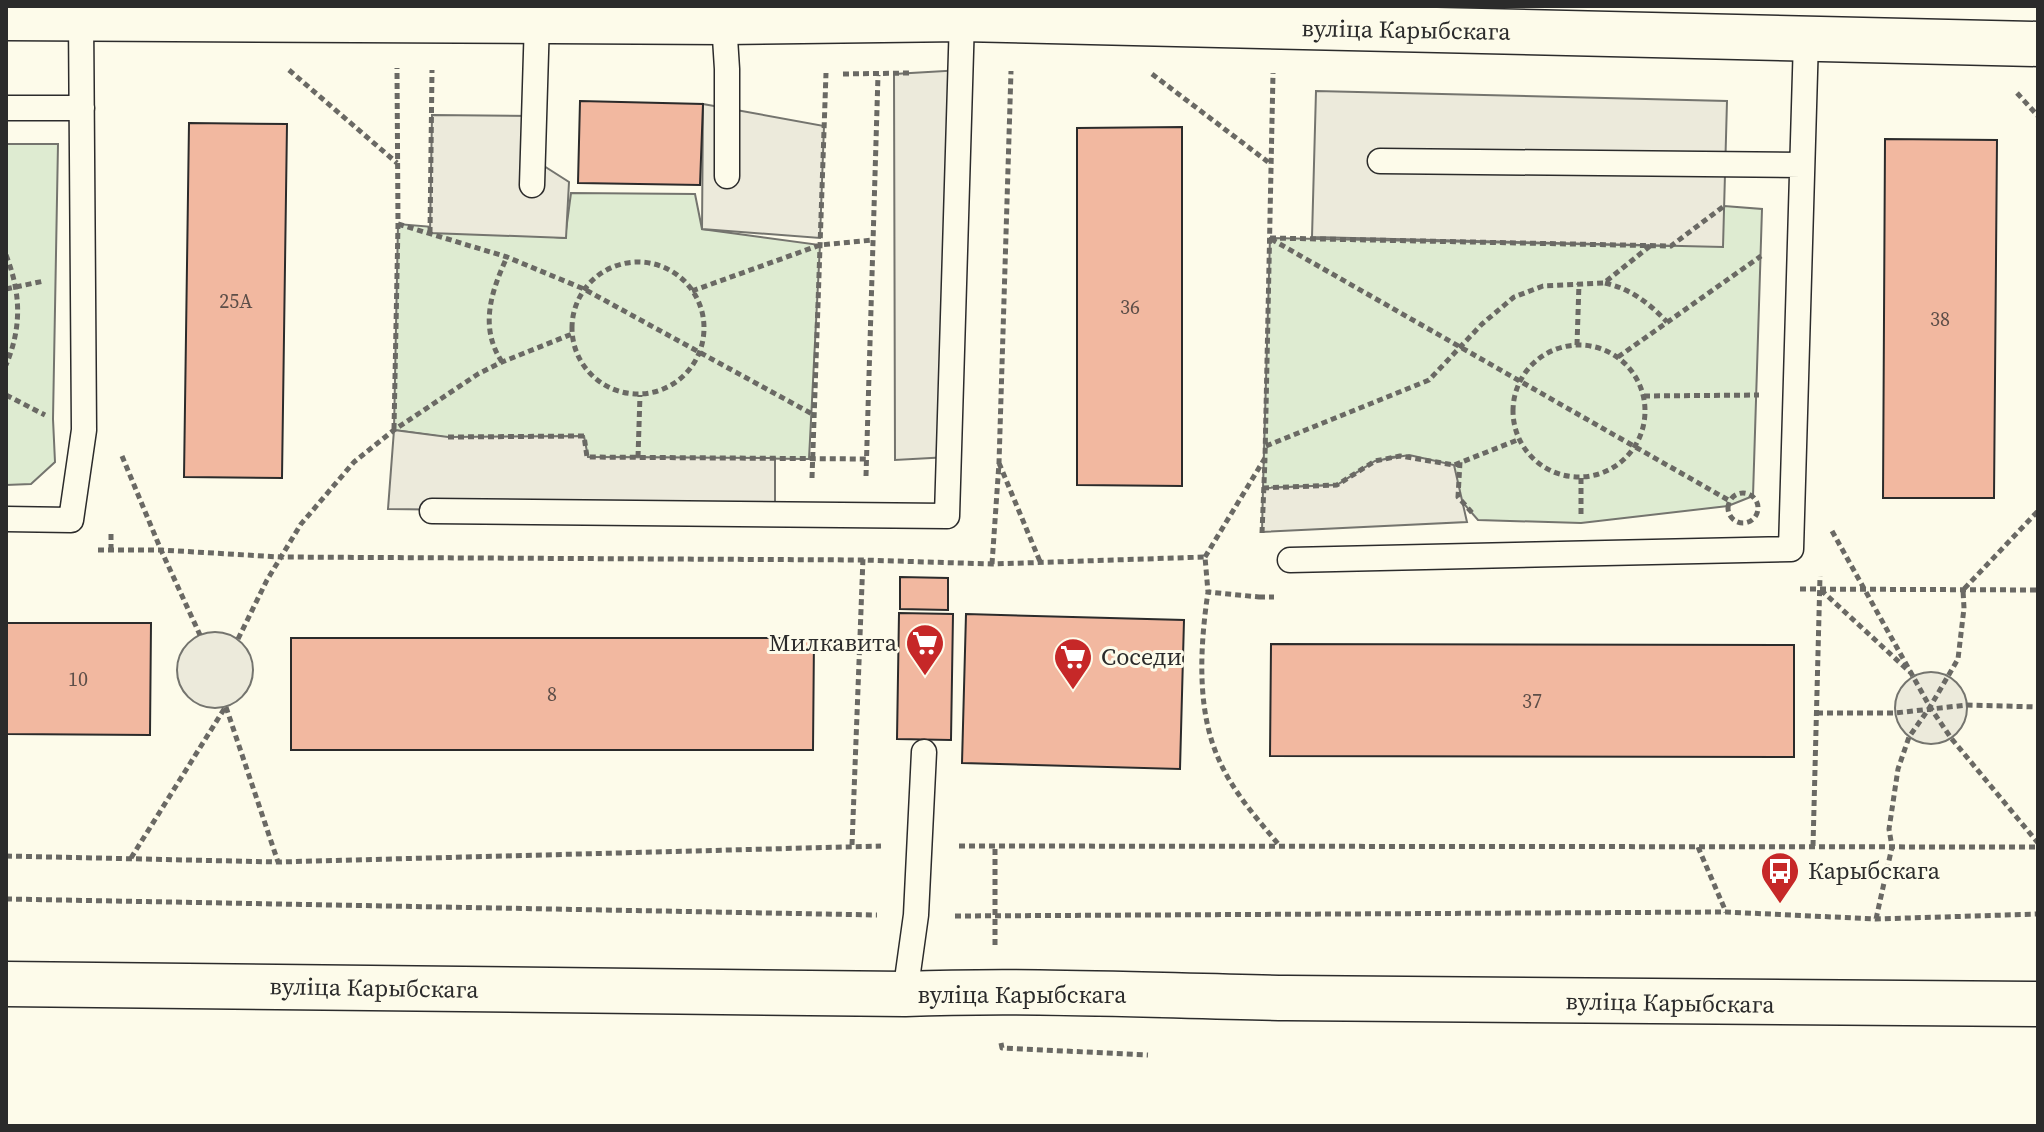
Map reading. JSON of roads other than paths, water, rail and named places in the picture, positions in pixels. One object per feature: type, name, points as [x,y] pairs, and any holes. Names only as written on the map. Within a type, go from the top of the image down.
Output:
[{"type":"street","name":"вуліца Карыбскага","points":[[6,18],[724,22],[962,19],[2038,44]]},
{"type":"street","name":"вуліца Карыбскага","points":[[6,984],[905,994],[995,990],[1200,997],[2038,1004]]},
{"type":"lane","points":[[6,519],[71,520],[84,430],[81,17]]},
{"type":"lane","points":[[432,511],[947,516],[962,19]]},
{"type":"lane","points":[[532,185],[537,20]]},
{"type":"lane","points":[[724,22],[727,176]]},
{"type":"lane","points":[[1290,560],[1791,549],[1806,39]]},
{"type":"lane","points":[[6,108],[82,108]]},
{"type":"lane","points":[[1380,161],[1801,165]]},
{"type":"lane","points":[[905,994],[916,915],[924,752]]},
{"type":"place","name":"Милкавита","points":[[925,677]]},
{"type":"place","name":"Соседи","points":[[1073,691]]},
{"type":"place","name":"Карыбскага","points":[[1780,905]]}]
